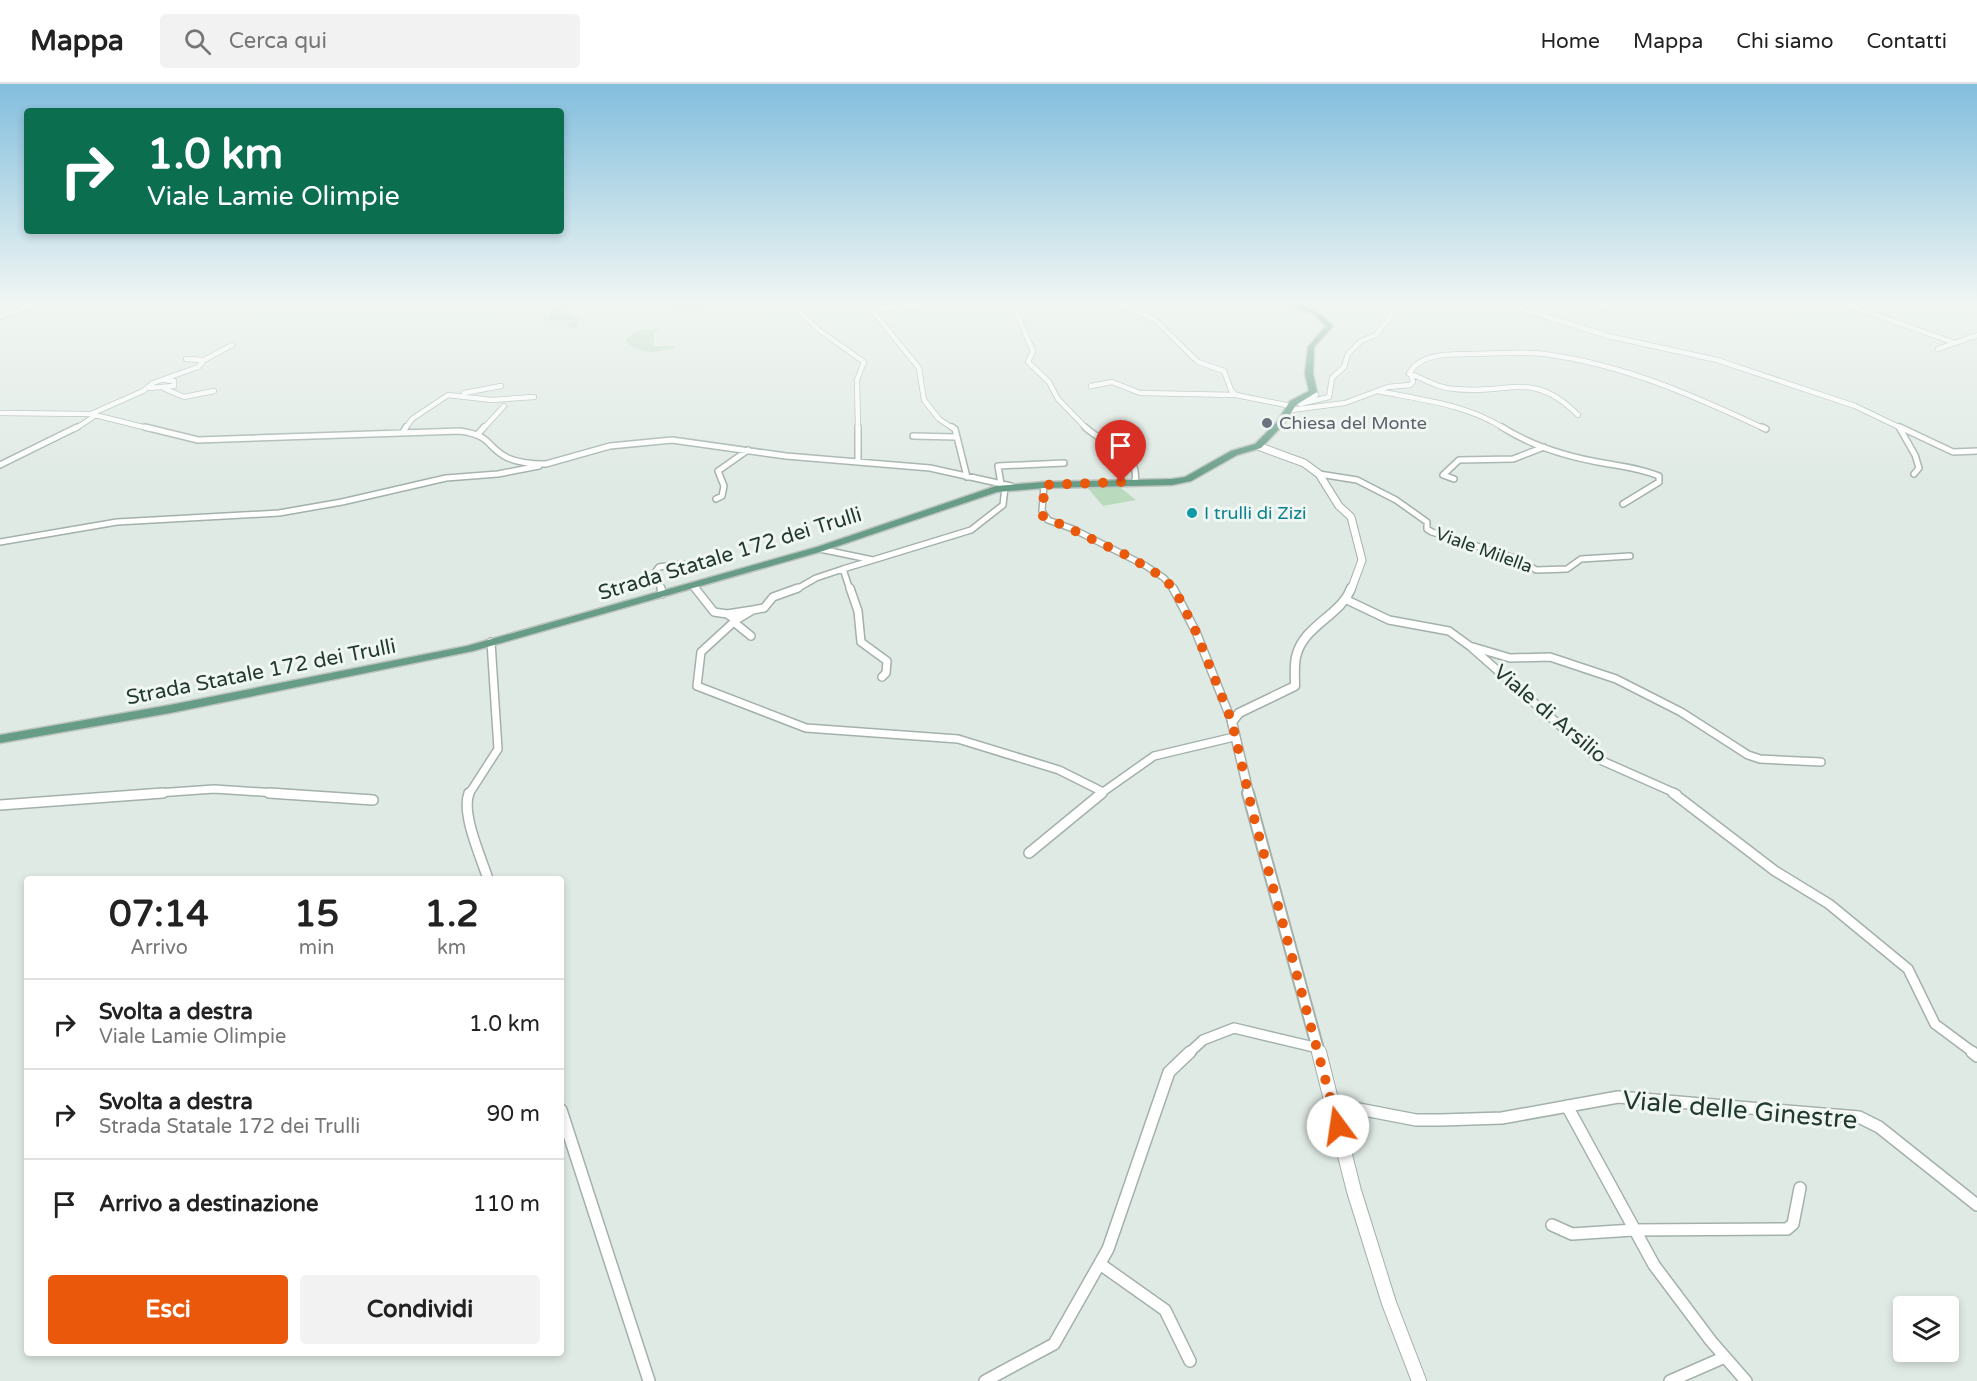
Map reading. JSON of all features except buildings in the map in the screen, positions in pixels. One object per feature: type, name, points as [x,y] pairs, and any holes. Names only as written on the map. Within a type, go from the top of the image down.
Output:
[{"type":"main road","points":[[1310,362],[1309,374],[1313,392]]},
{"type":"main road","name":"Strada Statale 172 dei Trulli","points":[[4,738],[306,683],[491,642],[820,549],[1005,486],[1172,482],[1188,479],[1234,453],[1258,446],[1292,406],[1313,392]]},
{"type":"street","points":[[150,388],[151,384],[193,369],[202,362]]},
{"type":"street","points":[[858,461],[857,380],[863,362]]},
{"type":"street","points":[[913,362],[919,368],[924,400],[939,419],[955,429],[964,473],[967,477]]},
{"type":"street","points":[[1028,362],[1048,382],[1058,399],[1088,430],[1101,441],[1132,458],[1137,470],[1135,482]]},
{"type":"street","points":[[1198,362],[1224,371],[1231,390],[1236,395]]},
{"type":"street","points":[[1313,392],[1316,395],[1300,404],[1329,397],[1332,378],[1344,368],[1346,362]]},
{"type":"street","points":[[1409,374],[1416,364],[1424,362]]},
{"type":"street","points":[[1588,362],[1601,364],[1679,392],[1766,429]]},
{"type":"street","points":[[1722,362],[1855,406],[1953,452],[1977,451]]},
{"type":"street","points":[[1091,387],[1112,382],[1140,393],[1236,395],[1292,406],[1345,403],[1388,387],[1410,385],[1413,382],[1409,374]]},
{"type":"street","points":[[1409,374],[1436,386],[1467,390],[1529,386],[1550,389],[1563,397],[1578,415]]},
{"type":"street","points":[[162,380],[174,383],[174,386],[165,389]]},
{"type":"street","points":[[452,394],[501,386]]},
{"type":"street","points":[[0,465],[74,429],[93,414],[150,388],[165,389],[186,397],[214,391]]},
{"type":"street","points":[[488,399],[492,388]]},
{"type":"street","points":[[403,432],[412,419],[424,410],[463,389]]},
{"type":"street","points":[[1378,391],[1478,413],[1519,439],[1608,464],[1637,467],[1659,476],[1659,483],[1623,504]]},
{"type":"street","points":[[452,394],[488,399],[534,397]]},
{"type":"street","points":[[478,434],[504,406]]},
{"type":"street","points":[[0,413],[93,414],[198,440],[403,432],[478,434],[485,436],[508,458],[546,464]]},
{"type":"street","points":[[1898,426],[1915,455],[1919,468],[1914,474]]},
{"type":"street","points":[[913,436],[956,437]]},
{"type":"street","points":[[0,542],[117,522],[279,513],[342,502],[446,478],[498,474],[546,464],[602,447],[660,440],[690,441],[786,456],[930,468],[1005,486]]},
{"type":"street","points":[[1232,722],[1239,713],[1294,686],[1296,656],[1313,627],[1347,600],[1362,560],[1351,517],[1339,506],[1319,474],[1304,463],[1258,446]]},
{"type":"street","points":[[1454,479],[1443,475],[1459,460],[1480,462],[1518,459],[1544,447]]},
{"type":"street","points":[[716,499],[722,496],[724,490],[724,479],[718,471],[748,450]]},
{"type":"street","points":[[692,585],[714,612],[727,614],[764,608],[773,597],[789,593],[816,578],[971,530],[1003,505],[1005,486],[998,466],[1064,463]]},
{"type":"street","name":"Viale Milella","points":[[1319,474],[1357,480],[1404,506],[1427,522],[1428,529],[1432,532],[1483,550],[1521,560],[1536,570],[1567,570],[1581,559],[1629,556]]},
{"type":"street","points":[[1044,485],[1042,511],[1048,520],[1073,529],[1146,566],[1164,578],[1176,592],[1196,632],[1232,722],[1253,814],[1318,1048],[1363,1223],[1419,1381]]},
{"type":"street","points":[[820,549],[873,560]]},
{"type":"street","points":[[662,594],[656,571],[659,567],[680,564],[702,567]]},
{"type":"street","points":[[843,569],[858,611],[861,642],[887,661],[886,672],[882,677]]},
{"type":"street","name":"Viale di Arsilio","points":[[1347,600],[1389,620],[1449,631],[1471,647],[1598,759],[1678,795],[1775,871],[1830,904],[1908,969],[1935,1024],[1977,1056]]},
{"type":"street","points":[[753,610],[701,652],[698,686],[806,728],[958,739],[1059,770],[1103,792]]},
{"type":"street","points":[[727,614],[739,622],[751,636]]},
{"type":"street","points":[[487,876],[467,813],[466,801],[470,791],[498,749],[491,642]]},
{"type":"street","points":[[1471,647],[1510,658],[1550,657],[1566,660],[1591,672],[1616,679],[1681,712],[1748,755],[1760,759],[1821,762]]},
{"type":"street","points":[[1029,853],[1103,792],[1154,756],[1234,736]]},
{"type":"street","points":[[0,746],[4,738]]},
{"type":"street","points":[[0,805],[214,789],[373,800]]},
{"type":"street","points":[[985,1381],[1054,1344],[1108,1249],[1169,1072],[1203,1040],[1234,1028],[1318,1048]]},
{"type":"street","name":"Viale delle Ginestre","points":[[1333,1104],[1416,1120],[1433,1120],[1502,1118],[1618,1097],[1859,1117],[1879,1127],[1977,1205]]},
{"type":"street","points":[[1567,1106],[1634,1230],[1675,1295],[1746,1381]]},
{"type":"street","points":[[564,1119],[649,1381]]},
{"type":"street","points":[[1552,1225],[1572,1234],[1634,1230],[1787,1229],[1793,1224],[1800,1188]]},
{"type":"street","points":[[1100,1264],[1165,1310],[1190,1361]]},
{"type":"street","points":[[1671,1381],[1725,1357]]},
{"type":"green space","points":[[1116,484],[1136,500],[1103,506],[1086,486]]},
{"type":"place","name":"Chiesa del Monte","points":[[1267,423]]},
{"type":"place","name":"I trulli di Zizi","points":[[1192,513]]},
{"type":"route","points":[[1121,482],[1044,485],[1043,516],[1128,556],[1164,578],[1176,592],[1196,632],[1232,722],[1253,814],[1338,1126]]}]
